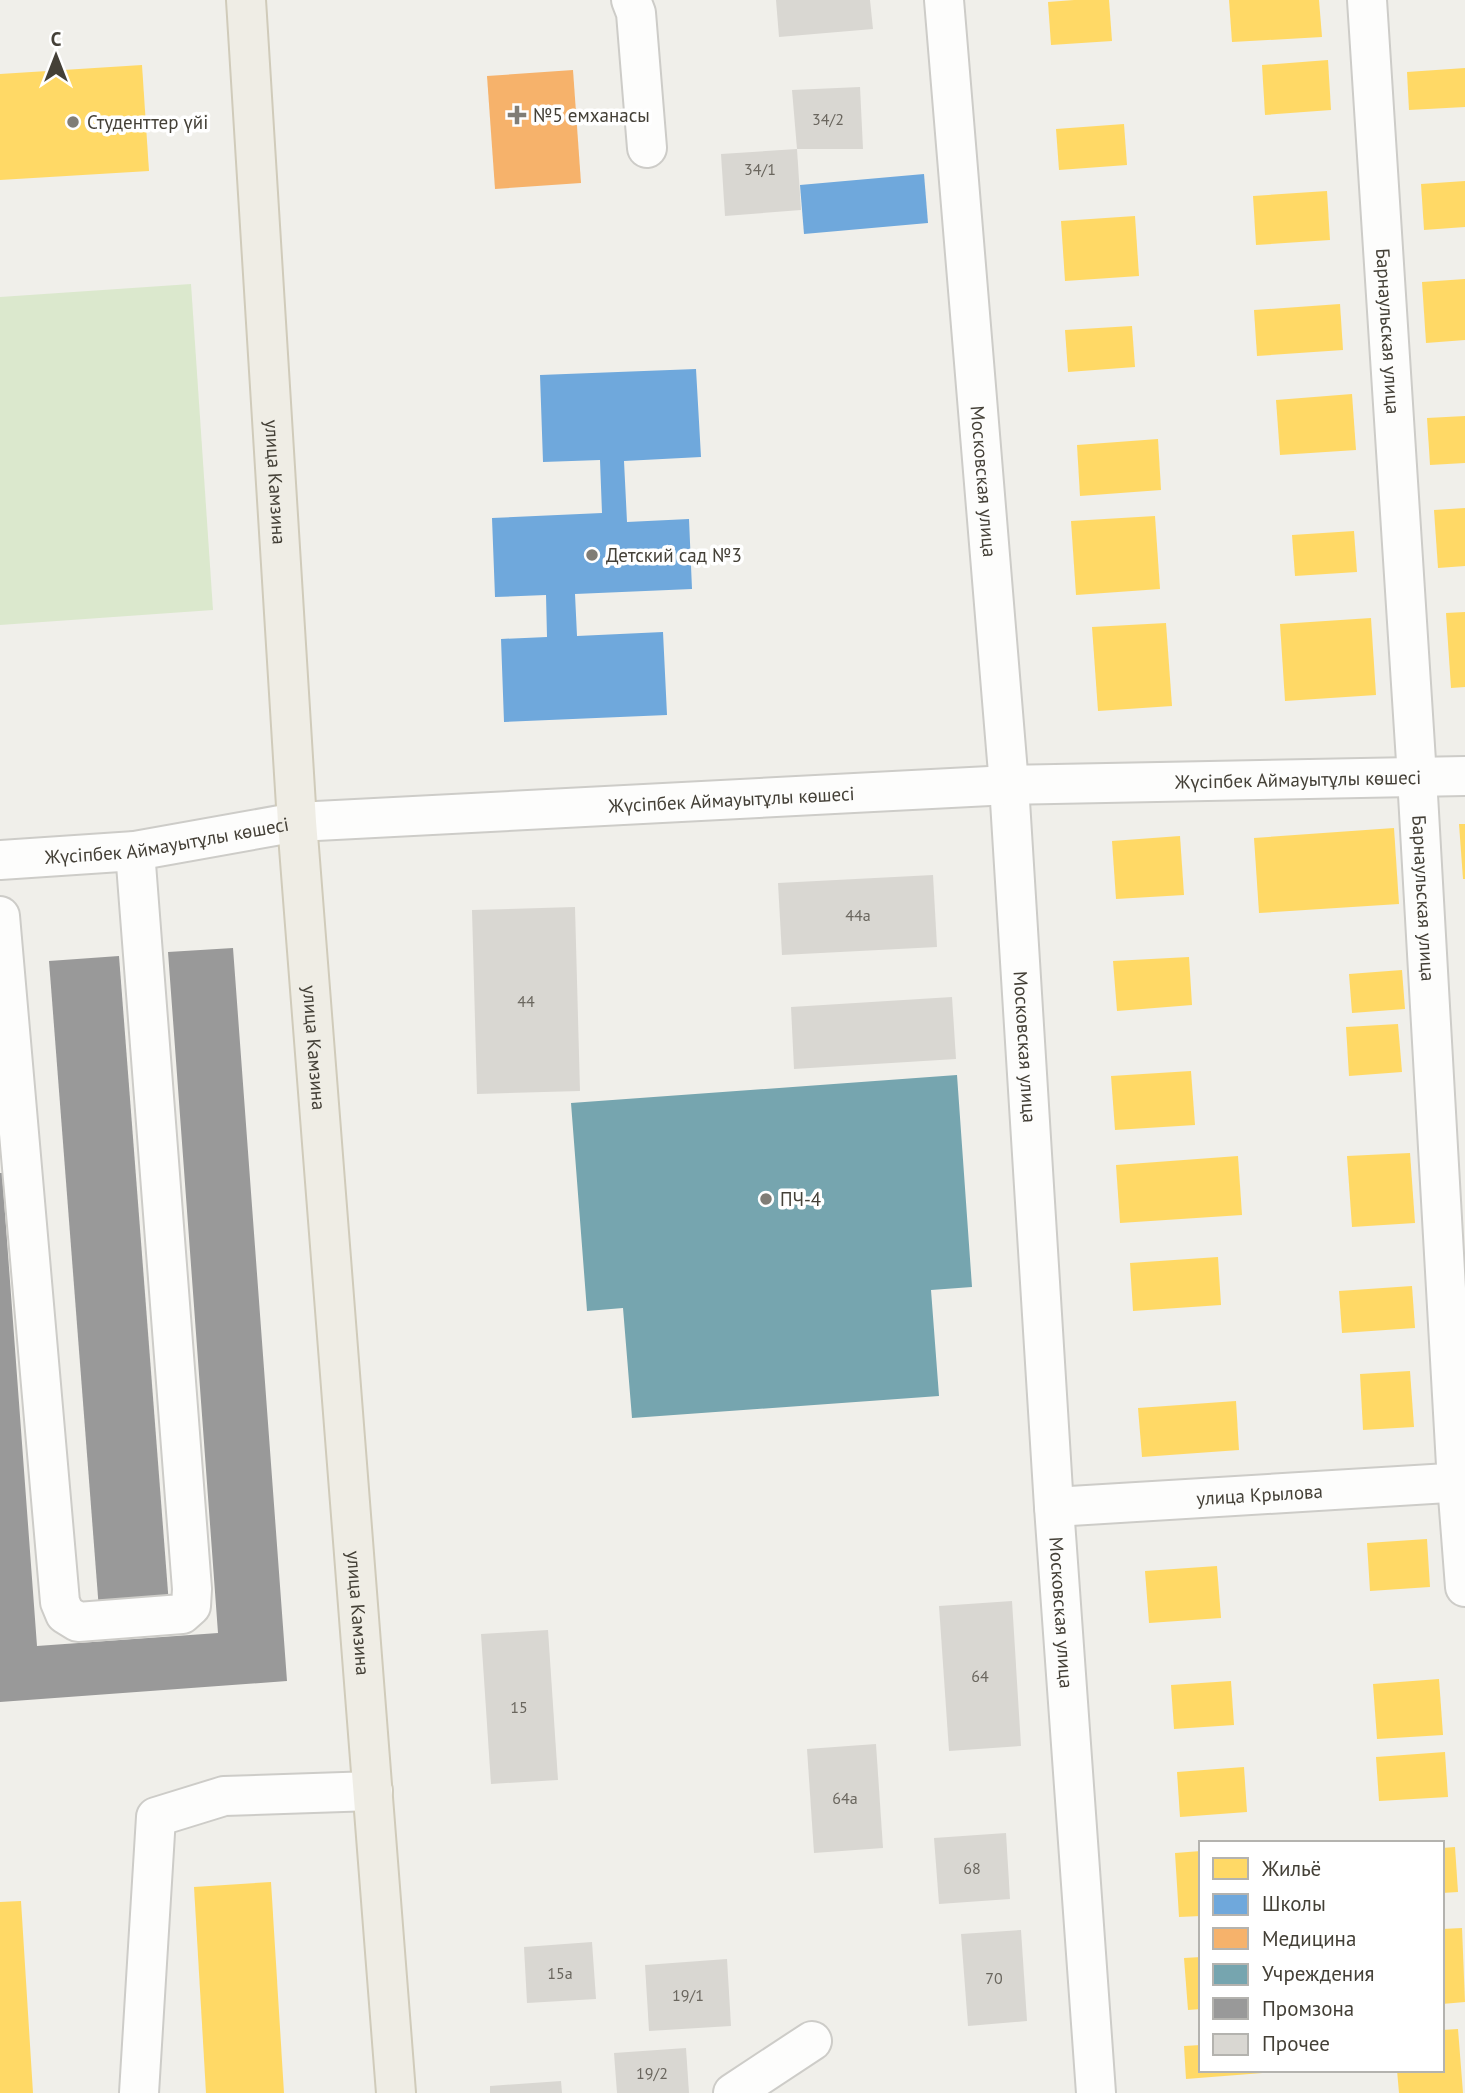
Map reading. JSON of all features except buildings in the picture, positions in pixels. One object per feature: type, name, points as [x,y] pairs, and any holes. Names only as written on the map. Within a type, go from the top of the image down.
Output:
[{"type":"main road","name":"улица Камзина","points":[[246,0],[297,822],[396,2093]]},
{"type":"street","points":[[632,0],[636,13],[646,148]]},
{"type":"street","name":"Московская улица","points":[[944,0],[1009,785],[1054,1507],[1096,2093]]},
{"type":"street","name":"Барнаульская улица","points":[[1367,0],[1461,1482],[1465,1587]]},
{"type":"street","name":"Жүсіпбек Аймауытұлы көшесі","points":[[0,860],[135,851],[297,822],[1009,785],[1465,776]]},
{"type":"street","points":[[0,916],[60,1602],[65,1614],[78,1622],[182,1614],[191,1606],[192,1589],[135,851]]},
{"type":"street","name":"улица Крылова","points":[[1054,1507],[1461,1482]]},
{"type":"street","points":[[139,2093],[156,1817],[224,1796],[373,1791]]},
{"type":"street","points":[[733,2093],[812,2041]]},
{"type":"green space","points":[[191,284],[213,610],[0,625],[0,297]]},
{"type":"place","name":"№5 емханасы","points":[[517,115]]},
{"type":"place","name":"Студенттер үйі","points":[[73,122]]},
{"type":"place","name":"Детский сад №3","points":[[592,555]]},
{"type":"place","name":"ПЧ-4","points":[[766,1199]]}]
